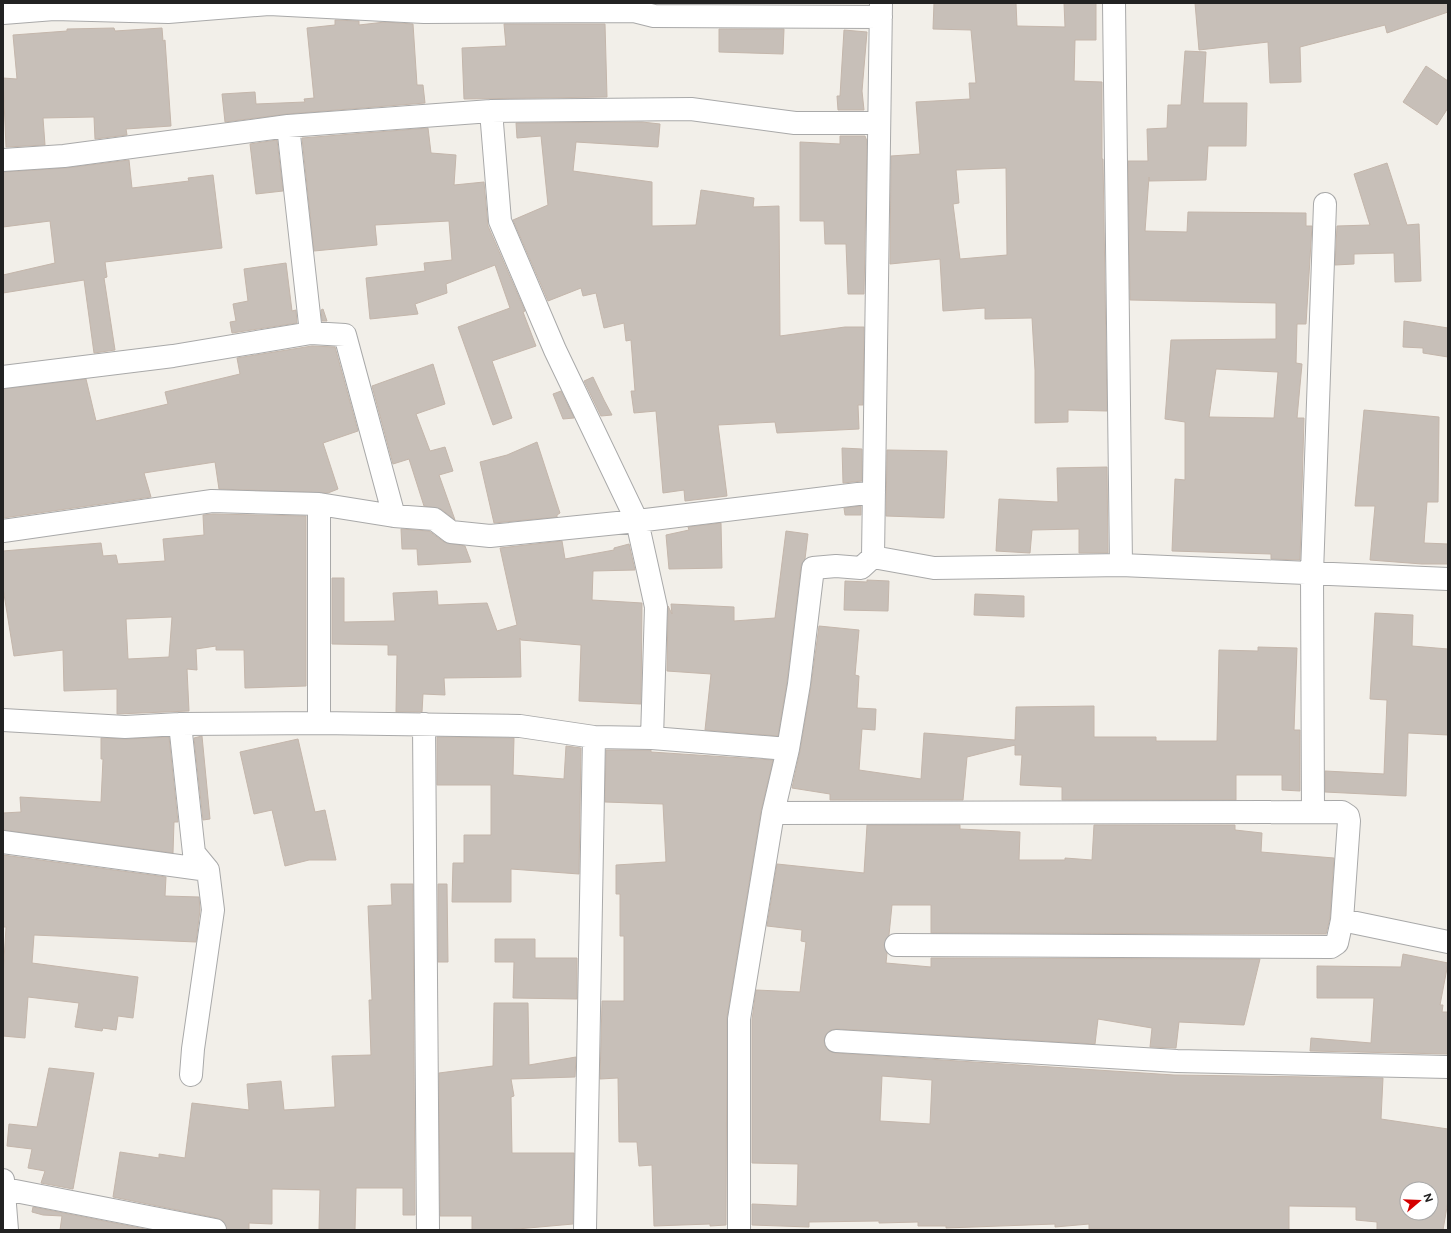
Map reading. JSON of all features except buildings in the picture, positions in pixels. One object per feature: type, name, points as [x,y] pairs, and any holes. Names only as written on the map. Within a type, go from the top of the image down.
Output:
[{"type":"street","points":[[1114,3],[1121,565]]},
{"type":"street","points":[[3,13],[54,6],[168,12],[269,4],[424,12],[634,11],[654,16],[881,10],[873,557],[861,568],[836,566],[814,568],[799,684],[788,749],[773,813],[740,1019],[739,1230]]},
{"type":"street","points":[[3,160],[64,156],[288,126],[491,111],[691,110],[795,123],[879,123]]},
{"type":"street","points":[[491,111],[500,221],[555,350],[637,521],[656,607],[652,738]]},
{"type":"street","points":[[288,126],[311,334]]},
{"type":"street","points":[[1313,812],[1312,573],[1326,204]]},
{"type":"street","points":[[3,376],[173,356],[311,334],[345,335],[394,516]]},
{"type":"street","points":[[3,531],[212,501],[319,504],[394,516],[434,519],[451,532],[490,536],[637,521],[874,493]]},
{"type":"street","points":[[319,504],[319,723]]},
{"type":"street","points":[[873,557],[934,568],[1121,565],[1448,579]]},
{"type":"street","points":[[3,720],[126,727],[180,724],[319,723],[520,726],[594,737],[652,738],[788,749]]},
{"type":"street","points":[[180,724],[194,853],[208,870],[213,910],[193,1049],[191,1075]]},
{"type":"street","points":[[424,724],[428,1230]]},
{"type":"street","points":[[585,1230],[594,737]]},
{"type":"street","points":[[773,813],[1342,812],[1348,816],[1349,821],[1342,920],[1337,943],[1331,947],[896,945]]},
{"type":"street","points":[[3,842],[208,870]]},
{"type":"street","points":[[1342,920],[1448,942]]},
{"type":"street","points":[[836,1041],[1177,1061],[1448,1067]]},
{"type":"street","points":[[7,1230],[4,1184],[215,1230]]}]
